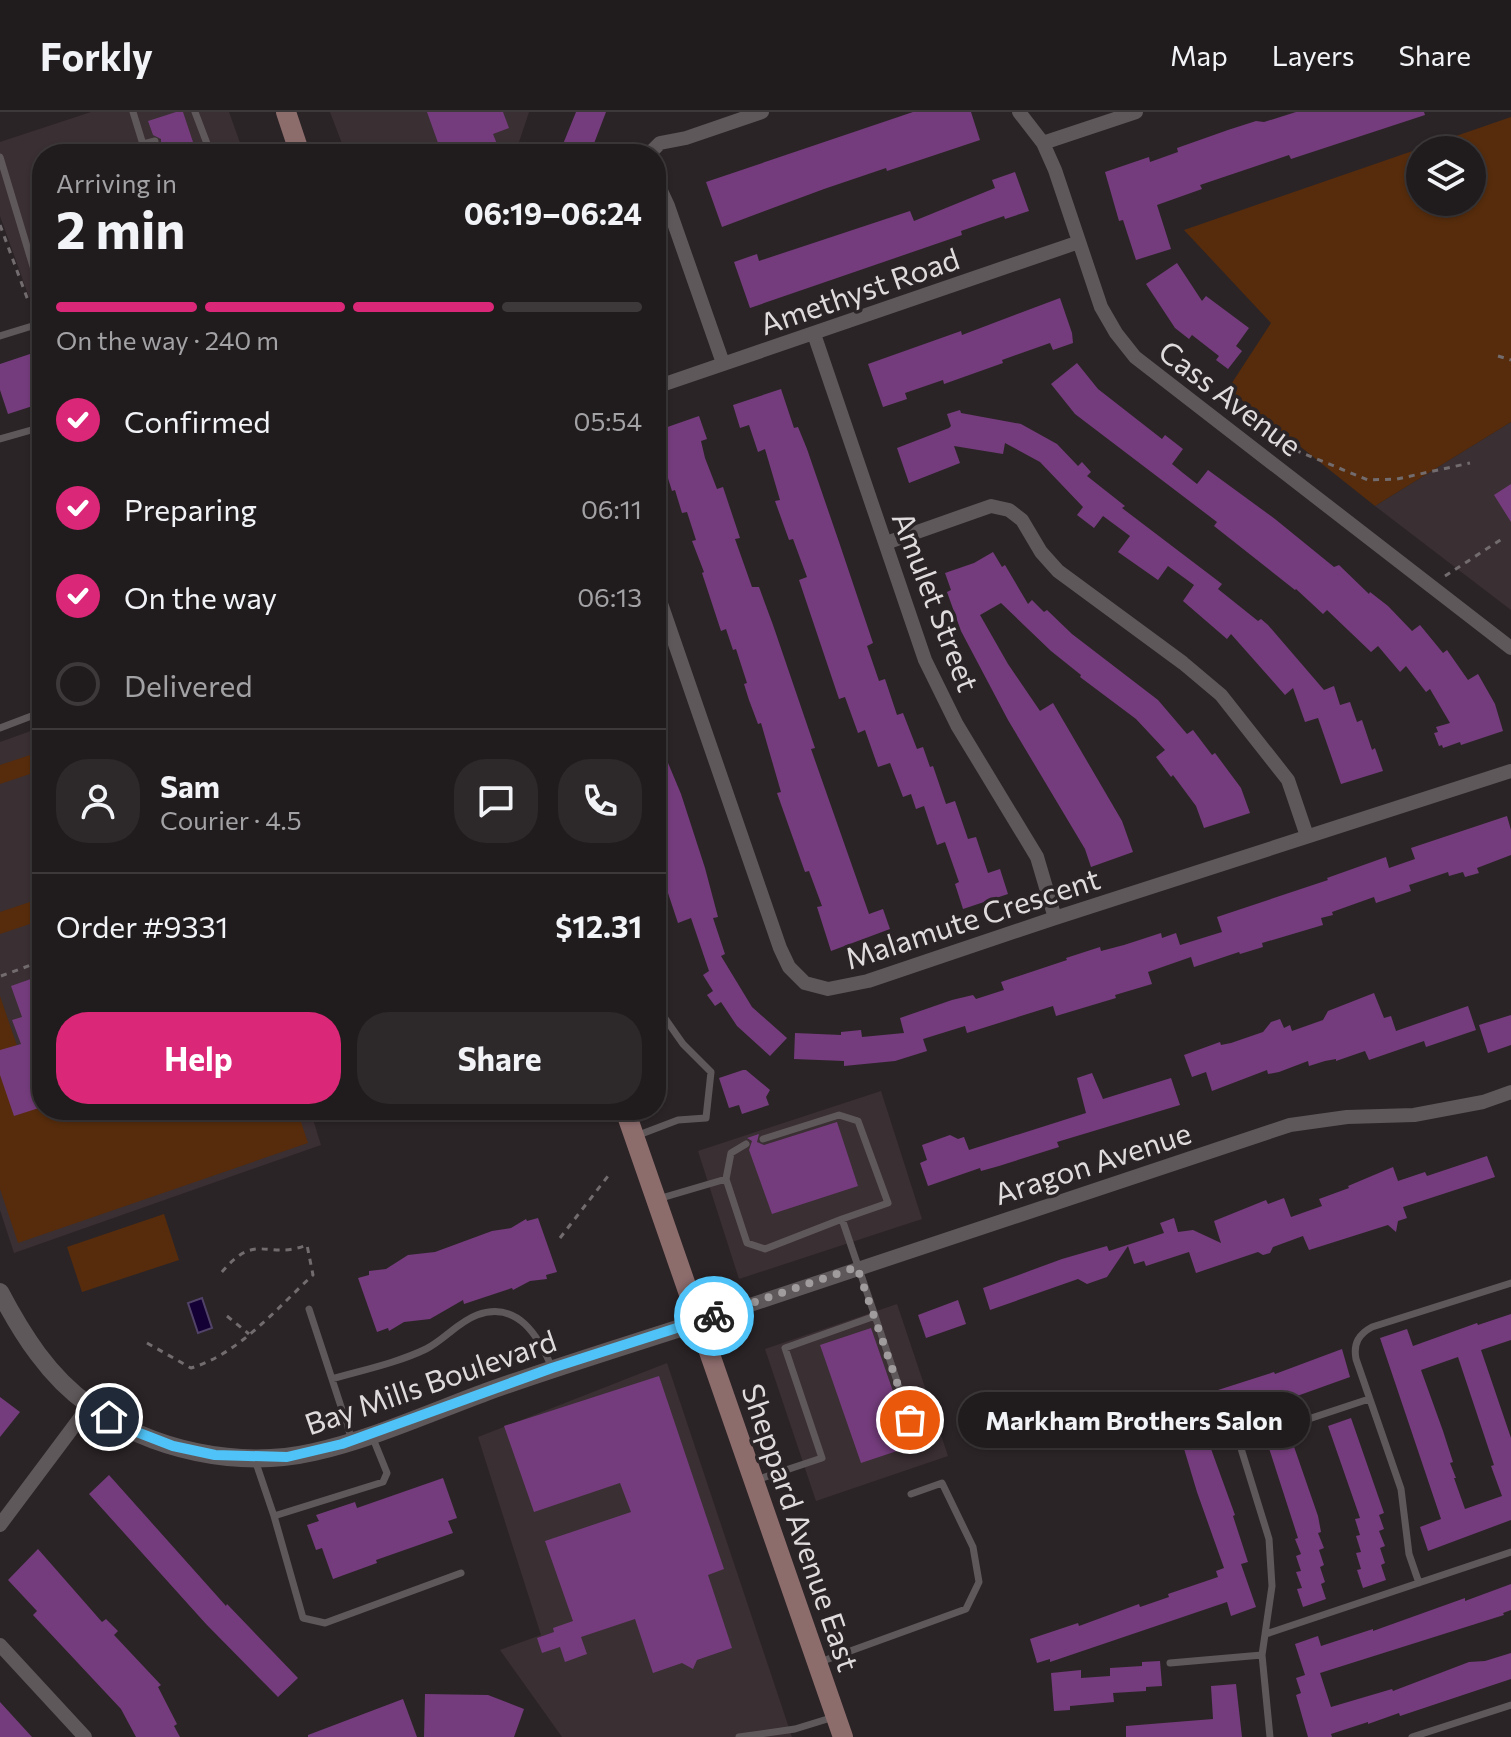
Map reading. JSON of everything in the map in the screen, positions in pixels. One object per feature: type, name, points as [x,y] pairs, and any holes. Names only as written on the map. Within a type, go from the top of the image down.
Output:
[{"type":"main road","points":[[286,112],[297,144]]},
{"type":"main road","name":"Sheppard Avenue East","points":[[628,1120],[843,1737]]},
{"type":"street","points":[[659,144],[762,112]]},
{"type":"street","name":"Cass Avenue","points":[[1019,112],[1043,143],[1055,170],[1101,307],[1135,357],[1511,648]]},
{"type":"street","points":[[1043,143],[1136,112]]},
{"type":"street","points":[[666,202],[723,363]]},
{"type":"street","name":"Amethyst Road","points":[[666,383],[1079,242]]},
{"type":"street","name":"Amulet Street","points":[[814,334],[925,660],[957,725],[1037,857],[1055,918]]},
{"type":"street","points":[[886,543],[991,506],[1009,510],[1022,520],[1041,552],[1058,571],[1183,663],[1221,695],[1288,780],[1307,836]]},
{"type":"street","name":"Malamute Crescent","points":[[666,618],[780,948],[789,967],[805,983],[828,989],[868,981],[1511,771]]},
{"type":"street","name":"Aragon Avenue","points":[[699,1322],[1290,1125],[1347,1117],[1414,1115],[1483,1102],[1511,1092]]},
{"type":"street","name":"Bay Mills Boulevard","points":[[0,1292],[17,1325],[41,1358],[89,1406],[129,1429],[173,1446],[215,1455],[254,1458],[315,1452],[552,1368],[699,1322]]},
{"type":"street","points":[[2,1519],[89,1406]]},
{"type":"street","points":[[0,1645],[85,1737]]},
{"type":"lane","points":[[133,112],[143,144],[155,141]]},
{"type":"lane","points":[[195,112],[207,144]]},
{"type":"lane","points":[[190,131],[201,128]]},
{"type":"lane","points":[[0,157],[32,263]]},
{"type":"lane","points":[[0,336],[32,326]]},
{"type":"lane","points":[[0,439],[32,430]]},
{"type":"lane","points":[[0,728],[32,716]]},
{"type":"lane","points":[[634,1136],[678,1120],[706,1118],[711,1072],[683,1044],[666,1020]]},
{"type":"lane","points":[[746,1144],[731,1153],[726,1179],[747,1243],[765,1249],[888,1203],[858,1121],[839,1115],[763,1139]]},
{"type":"lane","points":[[656,1199],[726,1179]]},
{"type":"lane","points":[[842,1219],[919,1446]]},
{"type":"lane","points":[[1419,1583],[1409,1554],[1401,1489],[1369,1399],[1355,1345],[1361,1333],[1372,1327],[1511,1283]]},
{"type":"lane","points":[[274,1516],[383,1482],[387,1473],[362,1437],[332,1379],[309,1309]]},
{"type":"lane","points":[[332,1379],[421,1351],[476,1315],[491,1312],[506,1313],[525,1322],[536,1334],[552,1368]]},
{"type":"lane","points":[[754,1480],[822,1458],[785,1348],[875,1316]]},
{"type":"lane","points":[[1270,1737],[1262,1655],[1272,1586],[1269,1539],[1239,1442],[1369,1399]]},
{"type":"lane","points":[[254,1458],[303,1618],[325,1623],[461,1573]]},
{"type":"lane","points":[[818,1663],[966,1609],[979,1582],[973,1547],[942,1483],[911,1494]]},
{"type":"lane","points":[[1266,1634],[1511,1552]]},
{"type":"lane","points":[[1170,1663],[1262,1655]]},
{"type":"lane","points":[[1412,1737],[1511,1705]]},
{"type":"lane","points":[[739,1737],[795,1729],[836,1716]]},
{"type":"path","points":[[0,225],[29,303]]},
{"type":"path","points":[[1498,356],[1511,360]]},
{"type":"path","points":[[1295,450],[1368,480],[1397,479],[1470,463]]},
{"type":"path","points":[[1432,584],[1505,537]]},
{"type":"path","points":[[1,976],[32,965]]},
{"type":"path","points":[[560,1238],[608,1176]]},
{"type":"path","points":[[147,1343],[191,1368],[211,1363],[249,1334],[313,1275],[307,1245],[289,1252],[255,1247],[235,1256],[221,1273]]},
{"type":"path","points":[[227,1316],[249,1334]]},
{"type":"shaded area","points":[[91,112],[229,112],[240,144],[32,144],[32,296],[29,297],[0,216],[0,142]]},
{"type":"shaded area","points":[[330,112],[529,112],[518,144],[342,144]]},
{"type":"shaded area","points":[[1511,117],[1511,422],[1375,506],[1228,389],[1271,323],[1184,230],[1406,153],[1406,216],[1486,216],[1486,136],[1456,136]]},
{"type":"shaded area","points":[[1511,422],[1511,610],[1375,506]]},
{"type":"shaded area","points":[[32,731],[32,1120],[313,1120],[321,1145],[14,1253],[0,1210],[0,742]]},
{"type":"shaded area","points":[[32,754],[32,773],[0,784],[0,765]]},
{"type":"shaded area","points":[[32,901],[32,923],[0,934],[0,912]]},
{"type":"shaded area","points":[[0,996],[32,1089],[32,1120],[300,1120],[308,1143],[18,1243],[0,1189]]},
{"type":"shaded area","points":[[881,1091],[922,1219],[739,1279],[698,1151]]},
{"type":"shaded area","points":[[164,1214],[179,1260],[82,1292],[67,1247]]},
{"type":"shaded area","points":[[202,1298],[212,1328],[198,1333],[188,1303]]},
{"type":"shaded area","points":[[897,1304],[948,1456],[816,1501],[765,1349]]},
{"type":"shaded area","points":[[667,1363],[792,1737],[562,1737],[500,1650],[541,1635],[478,1437]]},
{"type":"building","points":[[183,112],[194,144],[161,144],[161,139],[153,135],[148,121]]},
{"type":"building","points":[[427,112],[503,112],[509,128],[493,134],[497,144],[438,144]]},
{"type":"building","points":[[576,112],[606,112],[594,144],[563,144]]},
{"type":"building","points":[[913,112],[971,112],[980,140],[887,171],[886,168],[722,227],[706,182]]},
{"type":"building","points":[[1296,112],[1424,112],[1425,115],[1291,159],[1289,155],[1200,185],[1202,189],[1157,205],[1171,249],[1136,260],[1123,220],[1119,221],[1105,172],[1149,157],[1150,162],[1178,152],[1177,148],[1228,130]]},
{"type":"building","points":[[1015,172],[1029,211],[1005,219],[1004,216],[961,231],[962,235],[750,308],[734,262],[757,254],[759,261],[910,211],[914,221],[995,188],[992,180]]},
{"type":"building","points":[[1177,263],[1202,301],[1206,296],[1249,328],[1236,346],[1242,351],[1228,369],[1216,360],[1219,356],[1192,335],[1189,339],[1175,328],[1146,284]]},
{"type":"building","points":[[1060,298],[1073,343],[1053,350],[1050,343],[944,384],[943,380],[905,393],[907,399],[883,407],[868,364],[961,331],[962,335]]},
{"type":"building","points":[[32,353],[32,406],[8,414],[0,390],[0,364]]},
{"type":"building","points":[[1077,363],[1098,389],[1162,439],[1165,435],[1183,449],[1172,464],[1197,484],[1208,470],[1334,567],[1339,565],[1369,594],[1388,606],[1412,631],[1420,625],[1443,653],[1447,650],[1468,680],[1478,674],[1495,704],[1503,731],[1461,745],[1460,742],[1443,748],[1439,746],[1434,733],[1438,732],[1436,727],[1450,723],[1430,689],[1426,692],[1406,666],[1400,672],[1378,646],[1371,652],[1327,610],[1323,614],[1296,589],[1214,526],[1217,522],[1075,414],[1051,384]]},
{"type":"building","points":[[781,389],[794,428],[798,427],[807,449],[873,643],[867,646],[879,681],[885,679],[897,715],[903,713],[917,749],[923,747],[946,804],[955,801],[968,839],[976,837],[988,873],[1000,869],[1008,894],[963,909],[955,884],[959,882],[945,842],[937,845],[924,806],[916,809],[911,794],[903,797],[890,763],[878,767],[865,730],[858,733],[845,697],[839,699],[799,580],[807,577],[775,501],[780,500],[765,449],[758,452],[749,425],[740,428],[733,405]]},
{"type":"building","points":[[960,410],[961,413],[1021,424],[1057,444],[1078,466],[1082,462],[1091,472],[1087,476],[1125,506],[1122,508],[1222,584],[1218,589],[1258,621],[1261,619],[1268,625],[1324,690],[1334,686],[1340,705],[1350,702],[1357,722],[1362,720],[1383,771],[1341,784],[1318,718],[1305,722],[1293,688],[1285,695],[1231,634],[1227,639],[1183,601],[1194,585],[1168,566],[1158,580],[1118,552],[1130,536],[1103,516],[1094,528],[1077,515],[1083,507],[1040,462],[1005,443],[1003,454],[954,446],[960,463],[909,483],[897,448],[949,428],[947,414]]},
{"type":"building","points":[[699,416],[707,439],[701,441],[705,458],[717,489],[723,487],[740,538],[735,539],[752,587],[759,587],[773,625],[815,748],[811,749],[869,914],[883,909],[890,929],[831,951],[817,907],[822,906],[809,871],[805,872],[777,793],[781,792],[761,723],[758,724],[749,700],[736,649],[733,650],[726,629],[721,631],[692,541],[696,540],[687,512],[682,513],[675,490],[672,491],[666,472],[666,428]]},
{"type":"building","points":[[1511,484],[1511,522],[1494,495]]},
{"type":"building","points":[[993,552],[1002,567],[1005,565],[1028,604],[1032,600],[1044,612],[1047,610],[1072,634],[1158,700],[1187,734],[1193,730],[1241,788],[1250,813],[1204,828],[1196,806],[1156,757],[1165,750],[1136,719],[1080,677],[1001,603],[980,615],[1040,711],[1053,703],[1122,821],[1133,852],[1091,867],[1085,849],[1008,720],[961,631],[947,592],[951,590],[945,573],[974,563]]},
{"type":"building","points":[[666,758],[705,868],[718,917],[713,918],[725,954],[721,956],[752,1007],[787,1038],[770,1056],[737,1026],[721,1002],[715,1006],[707,995],[713,991],[703,975],[709,971],[691,918],[678,923],[666,890]]},
{"type":"building","points":[[1507,816],[1511,830],[1511,855],[1477,868],[1479,873],[1465,877],[1463,872],[1449,876],[1448,872],[1409,885],[1411,891],[1376,903],[1374,897],[1332,912],[1333,915],[1321,918],[1323,925],[1262,943],[1263,947],[1240,954],[1194,967],[1191,957],[1148,972],[1152,984],[1115,995],[1116,998],[1056,1016],[1053,1006],[967,1033],[965,1026],[923,1039],[927,1051],[895,1061],[844,1066],[844,1061],[794,1059],[795,1033],[841,1035],[841,1032],[861,1030],[862,1037],[904,1033],[900,1018],[952,1000],[973,995],[976,999],[1004,990],[1001,982],[1066,958],[1161,933],[1162,938],[1176,933],[1180,945],[1222,932],[1217,917],[1386,857],[1389,868],[1415,859],[1411,848]]},
{"type":"building","points":[[32,979],[32,1110],[14,1116],[0,1075],[0,1050],[21,1044],[12,1020],[22,1017],[11,986]]},
{"type":"building","points":[[1374,993],[1384,1018],[1391,1016],[1396,1031],[1468,1006],[1476,1030],[1426,1047],[1424,1041],[1369,1060],[1365,1051],[1336,1061],[1309,1066],[1308,1061],[1268,1074],[1267,1070],[1212,1091],[1206,1072],[1192,1077],[1184,1055],[1220,1042],[1221,1045],[1231,1043],[1263,1032],[1271,1022],[1280,1019],[1284,1028],[1290,1025],[1292,1031],[1323,1020],[1328,1011]]},
{"type":"building","points":[[1511,1015],[1511,1045],[1488,1053],[1479,1025]]},
{"type":"building","points":[[743,1070],[770,1090],[766,1097],[769,1105],[742,1114],[739,1105],[729,1108],[719,1078]]},
{"type":"building","points":[[1092,1073],[1103,1099],[1171,1078],[1180,1105],[1057,1142],[1059,1147],[981,1171],[980,1168],[928,1186],[920,1163],[927,1160],[922,1145],[950,1135],[958,1139],[964,1137],[969,1150],[1086,1113],[1077,1078]]},
{"type":"building","points":[[837,1122],[858,1186],[772,1214],[749,1150],[752,1141],[747,1138],[759,1134],[757,1142],[764,1145]]},
{"type":"building","points":[[1487,1156],[1495,1177],[1403,1207],[1407,1218],[1398,1221],[1396,1232],[1388,1225],[1309,1250],[1303,1236],[1273,1247],[1270,1253],[1263,1255],[1258,1252],[1196,1273],[1189,1252],[1146,1266],[1144,1261],[1134,1264],[1128,1246],[1107,1277],[1087,1284],[1078,1279],[990,1310],[983,1288],[1062,1259],[1107,1246],[1109,1251],[1164,1233],[1160,1223],[1174,1218],[1178,1232],[1193,1230],[1221,1243],[1214,1221],[1266,1200],[1268,1204],[1284,1198],[1291,1217],[1322,1206],[1319,1199],[1393,1167],[1398,1181],[1425,1172],[1427,1176]]},
{"type":"building","points":[[538,1218],[557,1272],[546,1275],[547,1279],[530,1281],[513,1290],[464,1304],[463,1300],[430,1319],[404,1322],[389,1331],[388,1328],[377,1332],[358,1278],[369,1275],[369,1271],[386,1269],[408,1255],[435,1252],[492,1231],[511,1228],[526,1219]]},
{"type":"building","points":[[958,1300],[966,1324],[926,1338],[918,1315]]},
{"type":"building","points":[[1511,1314],[1511,1340],[1481,1350],[1511,1438],[1511,1520],[1428,1551],[1420,1527],[1441,1519],[1380,1338],[1407,1329],[1413,1346]],"holes":[[[1458,1357],[1494,1465],[1491,1466],[1502,1496],[1465,1509],[1450,1463],[1453,1462],[1421,1370]]]},
{"type":"building","points":[[871,1328],[912,1446],[861,1463],[820,1345]]},
{"type":"building","points":[[1342,1349],[1350,1377],[1283,1401],[1226,1415],[1218,1390],[1275,1374]]},
{"type":"building","points":[[659,1376],[724,1569],[708,1575],[732,1648],[697,1660],[693,1669],[682,1663],[653,1673],[635,1619],[581,1637],[587,1654],[565,1662],[560,1647],[542,1653],[537,1638],[573,1621],[545,1541],[631,1512],[620,1483],[534,1512],[504,1426]]},
{"type":"building","points":[[1190,1391],[1235,1515],[1248,1562],[1241,1564],[1256,1607],[1231,1616],[1227,1602],[1050,1662],[1050,1659],[1037,1663],[1030,1639],[1169,1597],[1168,1594],[1218,1577],[1216,1571],[1224,1568],[1166,1400]]},
{"type":"building","points":[[0,1397],[20,1412],[0,1437]]},
{"type":"building","points":[[1351,1418],[1384,1513],[1379,1515],[1384,1529],[1379,1531],[1385,1546],[1380,1548],[1386,1580],[1363,1588],[1356,1553],[1361,1552],[1355,1519],[1360,1518],[1328,1426]]},
{"type":"building","points":[[1291,1438],[1318,1516],[1321,1532],[1318,1533],[1324,1548],[1319,1550],[1325,1582],[1321,1584],[1326,1599],[1303,1607],[1297,1589],[1302,1588],[1296,1572],[1301,1571],[1296,1556],[1301,1554],[1295,1539],[1298,1538],[1268,1445]]},
{"type":"building","points":[[109,1475],[226,1606],[298,1678],[278,1697],[206,1624],[89,1494]]},
{"type":"building","points":[[443,1478],[457,1518],[448,1521],[453,1533],[333,1579],[322,1548],[316,1550],[307,1525],[319,1521],[316,1515],[355,1502],[357,1508]]},
{"type":"building","points":[[38,1549],[102,1622],[106,1619],[118,1631],[114,1635],[161,1685],[158,1687],[177,1724],[174,1726],[180,1737],[136,1737],[121,1709],[33,1615],[37,1611],[8,1580]]},
{"type":"building","points":[[1511,1584],[1511,1610],[1504,1615],[1320,1673],[1331,1707],[1393,1691],[1469,1662],[1511,1653],[1511,1679],[1400,1716],[1399,1713],[1368,1722],[1331,1734],[1332,1737],[1308,1737],[1296,1695],[1301,1693],[1296,1678],[1305,1675],[1295,1644],[1318,1636],[1321,1646]]},
{"type":"building","points":[[1160,1661],[1162,1686],[1146,1687],[1146,1691],[1113,1693],[1114,1702],[1070,1706],[1070,1710],[1054,1711],[1051,1673],[1081,1670],[1081,1678],[1110,1676],[1110,1668],[1142,1666],[1142,1662]]},
{"type":"building","points":[[1236,1684],[1242,1737],[1126,1737],[1126,1726],[1213,1719],[1211,1686]]},
{"type":"building","points":[[425,1694],[488,1695],[524,1709],[514,1737],[424,1737]]},
{"type":"building","points":[[403,1699],[417,1737],[308,1737],[308,1735]]},
{"type":"building","points":[[0,1702],[32,1737],[0,1737]]},
{"type":"way so far","points":[[714,1316],[857,1267],[910,1420]]},
{"type":"place","name":"Markham Brothers Salon","points":[[910,1420]]},
{"type":"route","points":[[109,1417],[129,1429],[173,1446],[215,1455],[287,1457],[342,1444],[552,1368],[714,1316]]}]
